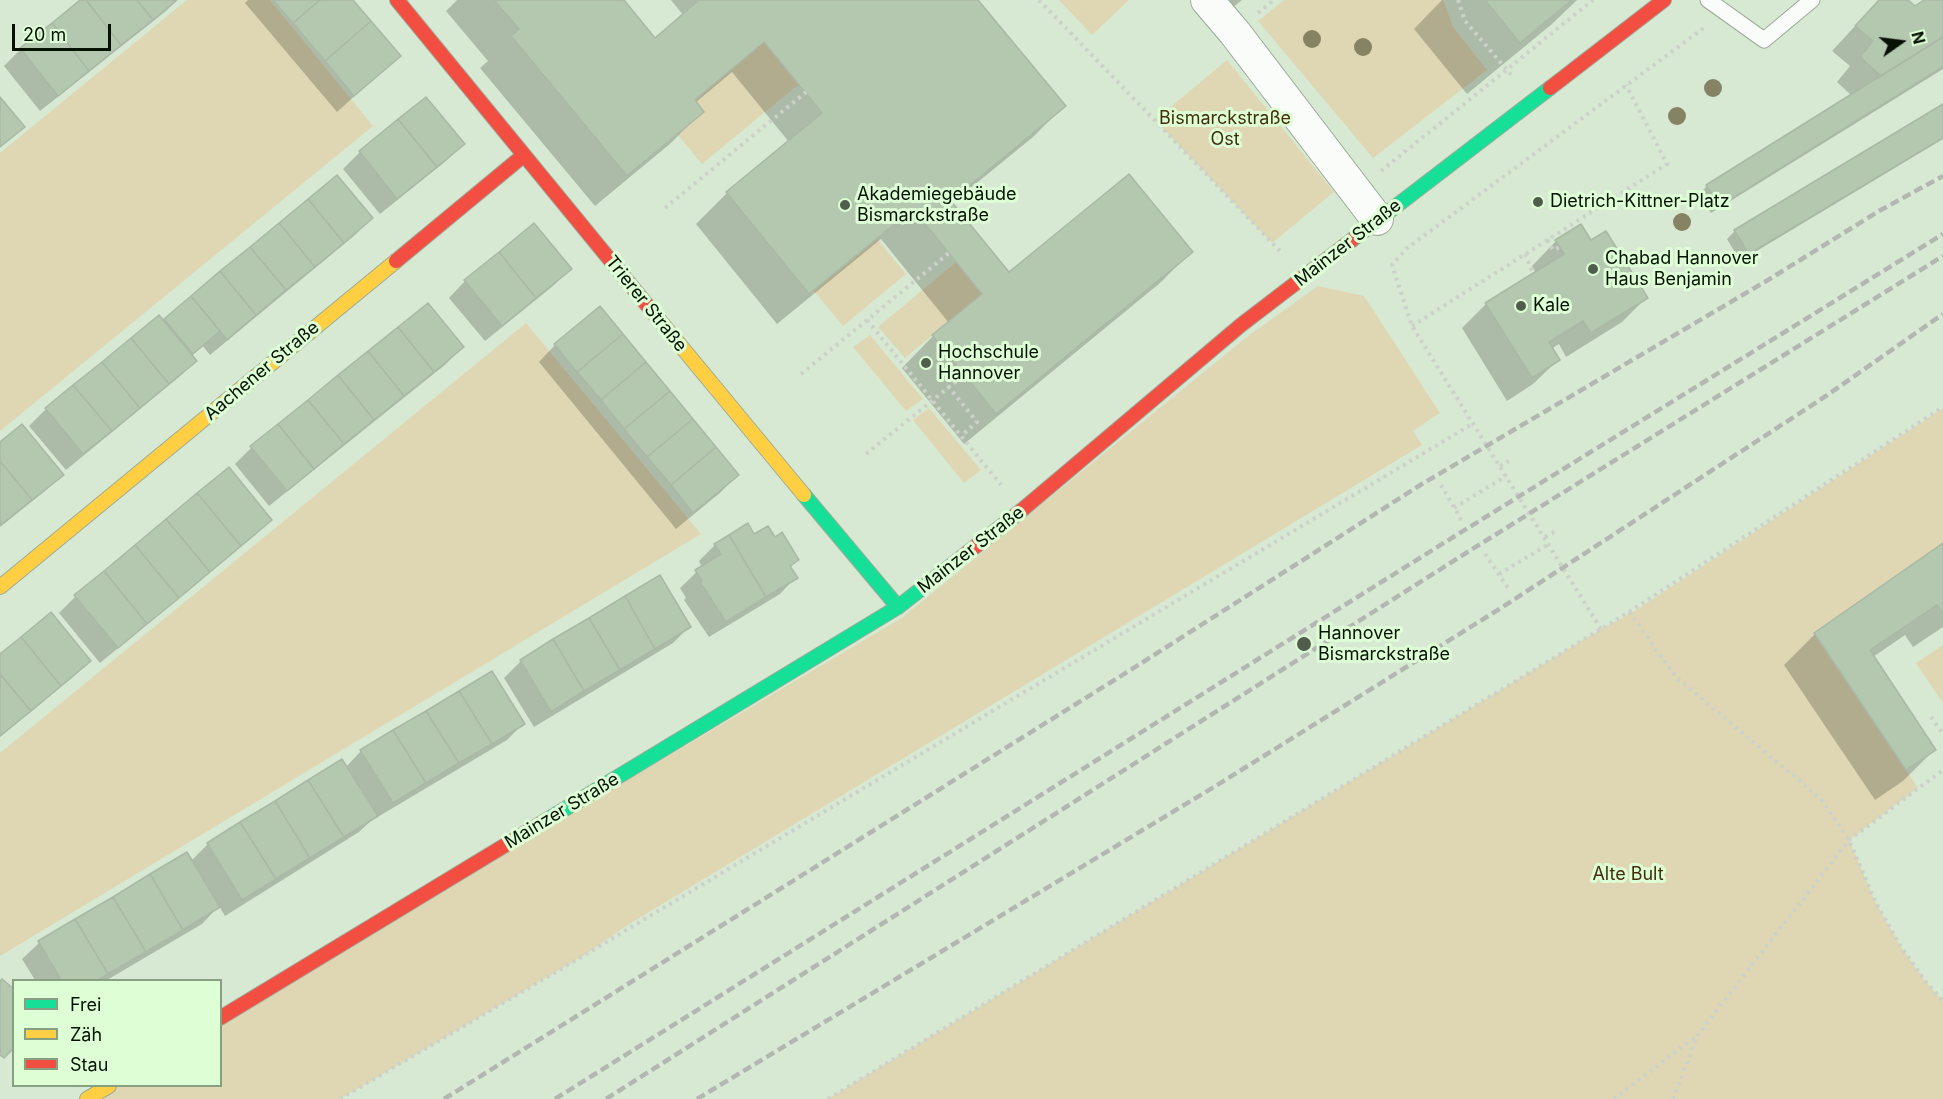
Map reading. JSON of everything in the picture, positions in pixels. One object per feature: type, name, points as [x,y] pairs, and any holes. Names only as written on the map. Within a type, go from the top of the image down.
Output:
[{"type":"street","name":"Trierer Straße","points":[[397,0],[898,607]]},
{"type":"street","points":[[1207,0],[1377,219]]},
{"type":"street","name":"Mainzer Straße","points":[[222,1017],[898,607],[1022,510],[1241,325],[1664,0]]},
{"type":"street","name":"Aachener Straße","points":[[0,587],[524,155]]},
{"type":"street","points":[[87,1099],[108,1087]]},
{"type":"lane","points":[[1708,0],[1764,40],[1812,0]]},
{"type":"path","points":[[1039,0],[1305,277]]},
{"type":"path","points":[[1458,0],[1465,21],[1506,70],[1535,100]]},
{"type":"path","points":[[1355,192],[1593,0]]},
{"type":"path","points":[[1601,629],[1412,326],[1392,265],[1406,249],[1725,13]]},
{"type":"path","points":[[1412,326],[1668,164],[1626,85]]},
{"type":"path","points":[[665,208],[806,92]]},
{"type":"path","points":[[1547,240],[1553,250],[1560,247]]},
{"type":"path","points":[[801,374],[949,253]]},
{"type":"path","points":[[1525,254],[1533,273]]},
{"type":"path","points":[[867,320],[1022,510]]},
{"type":"path","points":[[866,454],[964,375]]},
{"type":"path","points":[[948,386],[977,422],[960,436]]},
{"type":"path","points":[[828,1099],[1629,612],[1943,407]]},
{"type":"path","points":[[340,1099],[1474,423]]},
{"type":"path","points":[[1500,466],[1512,459]]},
{"type":"path","points":[[1454,508],[1506,476]]},
{"type":"path","points":[[1441,485],[1463,523]]},
{"type":"path","points":[[1545,537],[1556,531]]},
{"type":"path","points":[[1499,574],[1549,544]]},
{"type":"path","points":[[1485,554],[1510,591]]},
{"type":"path","points":[[1629,612],[1676,677],[1821,799],[1848,840],[1876,903],[1901,947],[1943,1001]]},
{"type":"path","points":[[1931,717],[1943,734]]},
{"type":"path","points":[[1614,1099],[1697,1036],[1848,840],[1943,770]]},
{"type":"path","points":[[1673,1099],[1697,1036]]},
{"type":"green space","points":[[187,0],[270,0],[373,126],[0,431],[0,153]]},
{"type":"green space","points":[[1059,0],[1129,0],[1092,35]]},
{"type":"green space","points":[[1284,0],[1443,0],[1453,27],[1487,70],[1373,158],[1258,21]]},
{"type":"green space","points":[[764,42],[799,84],[702,164],[677,134],[704,112],[695,100]]},
{"type":"green space","name":"Bismarckstraße Ost","points":[[1227,60],[1334,192],[1272,243],[1155,120]]},
{"type":"green space","points":[[877,239],[906,274],[843,326],[814,291]]},
{"type":"green space","points":[[956,262],[982,294],[905,358],[878,327]]},
{"type":"green space","points":[[1318,286],[1364,296],[1440,413],[1413,431],[1422,445],[626,926],[583,956],[340,1099],[90,1099],[110,1087],[222,1087],[222,1020],[903,617],[1248,336]]},
{"type":"green space","points":[[526,323],[701,534],[0,956],[0,753]]},
{"type":"green space","points":[[870,335],[923,399],[906,411],[853,347]]},
{"type":"green space","points":[[929,408],[981,470],[964,483],[913,420]]},
{"type":"green space","name":"Alte Bult","points":[[1943,408],[1943,543],[1814,633],[1918,788],[1849,840],[1876,903],[1901,947],[1943,1001],[1943,1099],[828,1099],[1601,629],[1630,614]]},
{"type":"green space","points":[[1943,645],[1943,703],[1916,663]]},
{"type":"building","points":[[80,0],[86,0],[121,45],[89,71],[52,23]]},
{"type":"building","points":[[86,0],[137,0],[153,20],[121,45]]},
{"type":"building","points":[[137,0],[177,0],[153,20]]},
{"type":"building","points":[[273,0],[320,0],[293,23]]},
{"type":"building","points":[[320,0],[353,0],[371,21],[325,61],[293,23]]},
{"type":"building","name":"Akademiegebäude Bismarckstraße","points":[[494,0],[624,0],[655,38],[699,0],[978,0],[1066,106],[951,201],[1009,272],[1129,174],[1193,252],[996,414],[932,335],[982,294],[913,209],[809,294],[726,192],[822,113],[764,42],[695,100],[704,112],[627,176],[511,36],[519,29]]},
{"type":"building","points":[[1485,0],[1572,0],[1520,43]]},
{"type":"building","points":[[1879,0],[1908,0],[1915,6],[1924,0],[1943,0],[1943,37],[1881,76],[1860,57],[1873,41],[1855,26]]},
{"type":"building","points":[[371,21],[401,56],[354,96],[325,61]]},
{"type":"building","points":[[52,23],[89,71],[58,96],[20,48]]},
{"type":"building","points":[[1943,37],[1943,67],[1720,206],[1706,185]]},
{"type":"building","points":[[0,97],[25,127],[0,147]]},
{"type":"building","points":[[426,97],[465,144],[437,167],[398,119]]},
{"type":"building","points":[[1943,104],[1943,138],[1749,254],[1734,230]]},
{"type":"building","points":[[398,119],[437,167],[397,199],[359,151]]},
{"type":"building","points":[[337,175],[373,218],[344,243],[308,199]]},
{"type":"building","points":[[308,199],[344,243],[315,267],[279,223]]},
{"type":"building","points":[[279,223],[315,267],[286,290],[250,247]]},
{"type":"building","points":[[534,223],[572,269],[536,298],[499,252]]},
{"type":"building","points":[[1581,224],[1591,240],[1606,231],[1648,298],[1591,333],[1583,321],[1549,342],[1560,360],[1532,378],[1485,303],[1564,254],[1555,240]]},
{"type":"building","points":[[250,247],[286,290],[256,315],[220,271]]},
{"type":"building","points":[[499,252],[536,298],[502,326],[464,280]]},
{"type":"building","points":[[220,271],[256,315],[227,340],[191,296]]},
{"type":"building","points":[[191,296],[220,331],[193,354],[164,319]]},
{"type":"building","points":[[428,303],[464,347],[434,372],[398,327]]},
{"type":"building","points":[[600,306],[623,334],[577,372],[554,344]]},
{"type":"building","points":[[159,315],[197,361],[169,384],[131,338]]},
{"type":"building","points":[[398,327],[434,372],[404,396],[368,351]]},
{"type":"building","points":[[623,334],[646,362],[601,400],[577,372]]},
{"type":"building","points":[[131,338],[169,384],[140,408],[102,362]]},
{"type":"building","points":[[368,351],[404,396],[374,420],[338,375]]},
{"type":"building","points":[[102,362],[140,408],[112,431],[73,385]]},
{"type":"building","points":[[646,362],[670,391],[624,429],[601,400]]},
{"type":"building","points":[[338,375],[374,420],[344,444],[308,400]]},
{"type":"building","points":[[73,385],[112,431],[83,454],[45,408]]},
{"type":"building","points":[[670,391],[693,419],[647,457],[624,429]]},
{"type":"building","points":[[308,400],[344,444],[314,469],[278,424]]},
{"type":"building","points":[[693,419],[716,447],[671,485],[647,457]]},
{"type":"building","points":[[22,424],[64,475],[32,500],[0,461],[0,442]]},
{"type":"building","points":[[278,424],[314,469],[287,491],[250,446]]},
{"type":"building","points":[[716,447],[739,475],[693,513],[671,485]]},
{"type":"building","points":[[0,461],[32,500],[2,524],[0,522]]},
{"type":"building","points":[[229,467],[272,520],[241,546],[197,493]]},
{"type":"building","points":[[197,493],[241,546],[210,572],[166,519]]},
{"type":"building","points":[[166,519],[210,572],[179,598],[135,545]]},
{"type":"building","points":[[748,523],[754,534],[768,526],[775,537],[782,532],[799,560],[790,566],[798,578],[766,597],[729,535]]},
{"type":"building","points":[[729,535],[766,597],[726,622],[700,582],[702,581],[695,570],[721,554],[714,544]]},
{"type":"building","points":[[1943,543],[1943,614],[1937,605],[1870,650],[1936,750],[1906,770],[1814,633]]},
{"type":"building","points":[[135,545],[179,598],[147,624],[104,571]]},
{"type":"building","points":[[104,571],[147,624],[118,648],[74,595]]},
{"type":"building","points":[[660,575],[691,627],[655,649],[625,596]]},
{"type":"building","points":[[625,596],[655,649],[620,670],[589,618]]},
{"type":"building","points":[[51,612],[91,661],[61,686],[21,637]]},
{"type":"building","points":[[589,618],[620,670],[584,691],[553,639]]},
{"type":"building","points":[[21,637],[61,686],[31,711],[0,674],[0,654]]},
{"type":"building","points":[[553,639],[584,691],[551,712],[520,660]]},
{"type":"building","points":[[492,671],[525,724],[492,744],[459,691]]},
{"type":"building","points":[[0,674],[31,711],[0,736]]},
{"type":"building","points":[[459,691],[492,744],[459,763],[426,711]]},
{"type":"building","points":[[426,711],[459,763],[426,783],[393,730]]},
{"type":"building","points":[[393,730],[426,783],[393,803],[360,750]]},
{"type":"building","points":[[342,759],[378,816],[344,837],[308,780]]},
{"type":"building","points":[[308,780],[344,837],[310,858],[275,801]]},
{"type":"building","points":[[275,801],[310,858],[276,879],[240,822]]},
{"type":"building","points":[[240,822],[276,879],[242,900],[207,843]]},
{"type":"building","points":[[187,852],[220,907],[183,930],[150,874]]},
{"type":"building","points":[[150,874],[183,930],[146,952],[113,897]]},
{"type":"building","points":[[113,897],[146,952],[108,974],[75,919]]},
{"type":"building","points":[[75,919],[108,974],[100,979],[60,979],[38,941]]},
{"type":"building","points":[[2,979],[12,987],[12,1050],[4,1058],[0,1055],[0,981]]},
{"type":"railway","points":[[444,1099],[1140,664],[1422,484],[1768,280],[1879,211],[1943,176]]},
{"type":"railway","points":[[555,1099],[1455,536],[1943,234]]},
{"type":"railway","points":[[606,1099],[1466,553],[1943,256]]},
{"type":"railway","points":[[697,1099],[1214,787],[1501,608],[1826,396],[1943,314]]},
{"type":"traffic: fast","points":[[1352,240],[1550,88]]},
{"type":"traffic: fast","points":[[804,495],[898,607]]},
{"type":"traffic: fast","points":[[545,821],[898,607],[957,561]]},
{"type":"traffic: slow","points":[[0,587],[396,261]]},
{"type":"traffic: slow","points":[[656,316],[804,495]]},
{"type":"traffic: slow","points":[[87,1099],[107,1087]]},
{"type":"traffic: jam","points":[[397,0],[656,316]]},
{"type":"traffic: jam","points":[[1550,88],[1664,0]]},
{"type":"traffic: jam","points":[[396,261],[524,155]]},
{"type":"traffic: jam","points":[[957,561],[1022,510],[1241,325],[1352,240]]},
{"type":"traffic: jam","points":[[222,1017],[545,821]]},
{"type":"place","name":"Dietrich-Kittner-Platz","points":[[1538,202]]},
{"type":"place","name":"Akademiegebäude Bismarckstraße","points":[[845,205]]},
{"type":"place","name":"Chabad Hannover Haus Benjamin","points":[[1593,269]]},
{"type":"place","name":"Kale","points":[[1521,306]]},
{"type":"place","name":"Hochschule Hannover","points":[[926,363]]},
{"type":"place","name":"Hannover Bismarckstraße","points":[[1304,644]]}]
